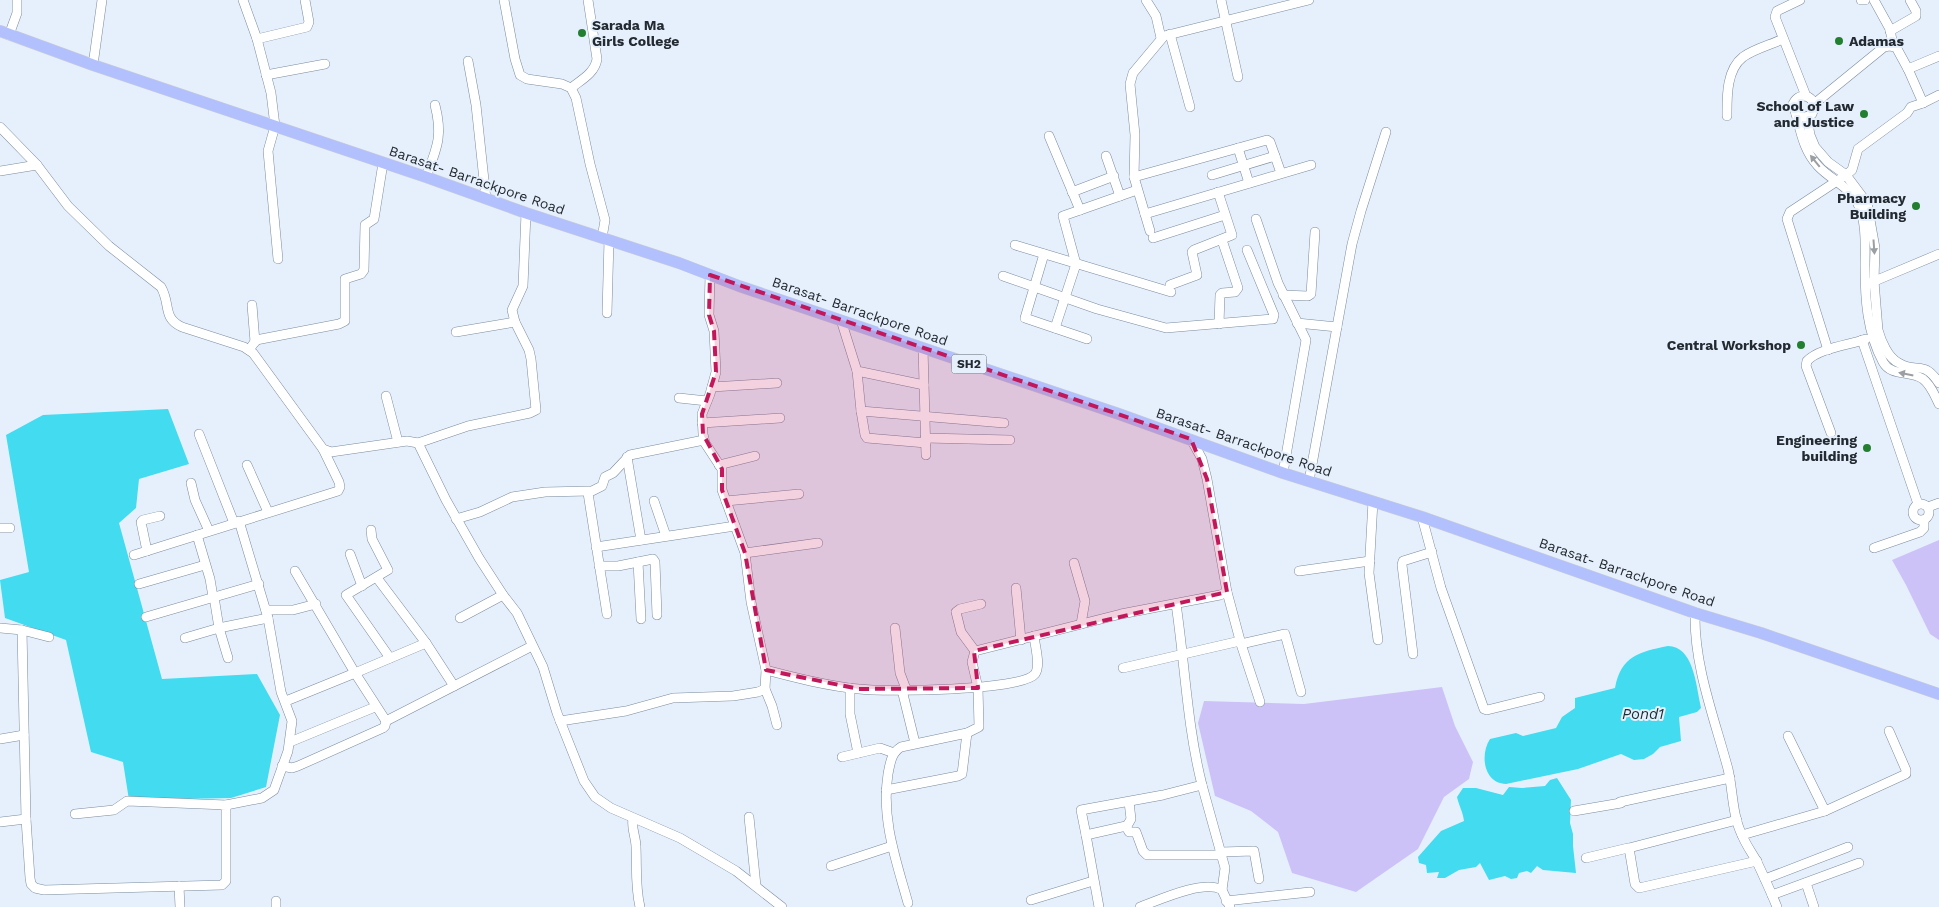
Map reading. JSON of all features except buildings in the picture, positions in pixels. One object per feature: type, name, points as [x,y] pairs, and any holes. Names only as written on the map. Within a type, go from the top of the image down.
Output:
[{"type":"main road","name":"Barasat- Barrackpore Road","points":[[5,33],[93,65],[1191,439],[1283,473],[1422,517],[1695,613],[1939,694]]},
{"type":"street","points":[[5,33],[17,13],[17,0]]},
{"type":"street","points":[[93,65],[102,0]]},
{"type":"street","points":[[243,0],[257,39],[271,93],[275,126],[268,151],[278,258]]},
{"type":"street","points":[[257,39],[307,27],[309,22],[305,0]]},
{"type":"street","points":[[504,0],[514,58],[520,75],[527,79],[562,84],[571,88],[576,98],[590,164],[606,220],[606,313]]},
{"type":"street","points":[[571,88],[594,70],[597,59],[588,0]]},
{"type":"street","points":[[1146,0],[1166,36],[1190,107]]},
{"type":"street","points":[[1221,0],[1238,77]]},
{"type":"street","points":[[1225,215],[1151,234],[1134,177],[1135,135],[1130,78],[1166,36],[1291,2],[1309,0]]},
{"type":"street","points":[[1796,114],[1801,117],[1807,117],[1812,114],[1814,104],[1813,100],[1806,96],[1776,21],[1775,14],[1777,11],[1800,0]]},
{"type":"street","points":[[1874,0],[1890,31],[1893,46],[1896,47],[1908,69],[1923,103]]},
{"type":"street","points":[[1890,31],[1916,16],[1916,11],[1910,0]]},
{"type":"street","points":[[1727,116],[1727,90],[1738,62],[1745,56],[1783,39]]},
{"type":"street","points":[[1814,104],[1884,48],[1893,46]]},
{"type":"street","points":[[1908,69],[1939,56]]},
{"type":"street","points":[[468,61],[476,105],[486,199]]},
{"type":"street","points":[[266,75],[325,64]]},
{"type":"street","points":[[1828,350],[1787,220],[1790,212],[1846,176],[1852,170],[1858,149],[1907,113],[1910,108],[1939,95]]},
{"type":"street","points":[[1806,96],[1796,99],[1793,110],[1796,114],[1804,146],[1819,167],[1838,181],[1857,202],[1861,214],[1869,283],[1878,330],[1889,354],[1900,364],[1921,367],[1927,370],[1939,383]]},
{"type":"street","points":[[426,177],[440,137],[440,121],[435,105]]},
{"type":"street","points":[[1807,117],[1810,135],[1815,147],[1828,162],[1846,176],[1867,203],[1875,248],[1869,283],[1867,338],[1918,504]]},
{"type":"street","points":[[0,126],[37,165],[68,206],[109,246],[161,288],[166,295],[168,314],[172,322],[249,350],[323,450],[339,482],[340,487],[338,491],[134,555]]},
{"type":"street","points":[[1309,481],[1352,244],[1386,132]]},
{"type":"street","points":[[1048,136],[1080,210]]},
{"type":"street","points":[[1134,177],[1269,140],[1281,173]]},
{"type":"street","points":[[1238,148],[1249,183]]},
{"type":"street","points":[[1106,156],[1120,196]]},
{"type":"street","points":[[1212,175],[1275,156]]},
{"type":"street","points":[[249,350],[255,342],[339,324],[345,321],[345,278],[361,274],[364,270],[365,224],[374,219],[384,163]]},
{"type":"street","points":[[0,171],[37,165]]},
{"type":"street","points":[[1145,214],[1311,165]]},
{"type":"street","points":[[1072,192],[1114,176]]},
{"type":"street","points":[[1055,328],[1076,264],[1062,219],[1064,215],[1137,190]]},
{"type":"street","points":[[1016,244],[1076,264],[1171,288],[1197,275],[1192,252],[1194,250],[1232,235],[1218,192]]},
{"type":"street","points":[[323,450],[331,452],[407,441],[418,443],[468,426],[536,410],[529,350],[514,322],[512,310],[523,286],[526,213]]},
{"type":"street","points":[[1256,220],[1273,272],[1306,342],[1283,473]]},
{"type":"street","points":[[1283,295],[1308,296],[1311,294],[1315,232]]},
{"type":"street","points":[[1220,324],[1220,295],[1222,293],[1235,292],[1238,288],[1222,240]]},
{"type":"street","points":[[1003,276],[1064,298],[1166,328],[1270,320],[1274,317],[1247,250]]},
{"type":"street","points":[[1044,254],[1025,318],[1087,339]]},
{"type":"street","points":[[1869,283],[1939,254]]},
{"type":"street","points":[[710,275],[709,315],[714,331],[716,372],[702,414],[704,440],[722,469],[722,490],[745,553],[751,602],[766,670],[765,689],[772,706],[776,725]]},
{"type":"street","points":[[252,305],[255,342]]},
{"type":"street","points":[[841,320],[857,371],[861,411],[867,438],[926,441],[1010,440]]},
{"type":"street","points":[[456,332],[514,322]]},
{"type":"street","points":[[1297,323],[1337,327]]},
{"type":"street","points":[[1831,433],[1806,366],[1810,358],[1828,350],[1867,338]]},
{"type":"street","points":[[1867,338],[1888,369],[1922,378],[1936,392],[1939,404]]},
{"type":"street","points":[[924,348],[926,454]]},
{"type":"street","points":[[857,371],[924,385]]},
{"type":"street","points":[[712,387],[777,384]]},
{"type":"street","points":[[386,396],[398,442]]},
{"type":"street","points":[[679,398],[707,401]]},
{"type":"street","points":[[861,411],[1004,423]]},
{"type":"street","points":[[702,423],[780,418]]},
{"type":"street","points":[[76,814],[114,810],[127,801],[226,805],[262,798],[269,794],[278,783],[290,742],[292,721],[281,692],[267,614],[258,584],[237,522],[199,434]]},
{"type":"street","points":[[1191,439],[1202,460],[1207,479],[1227,592],[1240,643],[1260,702]]},
{"type":"street","points":[[456,519],[480,512],[512,496],[545,492],[590,492],[602,486],[605,477],[613,473],[627,456],[704,440]]},
{"type":"street","points":[[418,443],[456,519],[503,596],[517,613],[543,667],[560,721],[584,782],[594,797],[633,819],[680,838],[736,871],[782,907]]},
{"type":"street","points":[[627,456],[641,540]]},
{"type":"street","points":[[719,465],[756,456]]},
{"type":"street","points":[[247,465],[268,512]]},
{"type":"street","points":[[191,483],[195,500],[209,531]]},
{"type":"street","points":[[590,492],[588,495],[607,614]]},
{"type":"street","points":[[726,501],[799,494]]},
{"type":"street","points":[[654,501],[666,536]]},
{"type":"street","points":[[1373,501],[1369,573],[1378,640]]},
{"type":"street","points":[[1929,509],[1939,503]]},
{"type":"street","points":[[1929,509],[1928,517],[1924,520],[1918,520],[1912,512],[1918,504],[1923,504],[1929,509],[1939,509]]},
{"type":"street","points":[[147,551],[141,522],[160,516]]},
{"type":"street","points":[[1422,517],[1453,627],[1484,709],[1488,710],[1540,697]]},
{"type":"street","points":[[1874,548],[1920,532],[1924,528],[1924,520]]},
{"type":"street","points":[[596,547],[735,526]]},
{"type":"street","points":[[0,528],[10,528]]},
{"type":"street","points":[[371,530],[372,539],[388,570],[346,595],[390,658]]},
{"type":"street","points":[[197,535],[228,658]]},
{"type":"street","points":[[745,553],[818,542]]},
{"type":"street","points":[[1412,654],[1402,566],[1403,561],[1407,559],[1432,552]]},
{"type":"street","points":[[350,554],[362,586]]},
{"type":"street","points":[[598,566],[618,566],[654,560],[657,615]]},
{"type":"street","points":[[1299,571],[1370,561]]},
{"type":"street","points":[[638,562],[641,620]]},
{"type":"street","points":[[1074,563],[1085,602],[1081,624]]},
{"type":"street","points":[[139,584],[205,565]]},
{"type":"street","points":[[282,766],[292,768],[386,726],[386,721],[375,706],[295,571]]},
{"type":"street","points":[[377,578],[426,643],[454,686]]},
{"type":"street","points":[[146,617],[258,584]]},
{"type":"street","points":[[1016,588],[1021,640]]},
{"type":"street","points":[[975,650],[1121,614],[1220,595],[1227,592]]},
{"type":"street","points":[[460,618],[503,596]]},
{"type":"street","points":[[185,638],[267,614],[316,604]]},
{"type":"street","points":[[975,650],[961,632],[956,612],[960,609],[981,604]]},
{"type":"street","points":[[1176,604],[1191,728],[1202,785],[1221,854],[1225,874],[1222,890],[1228,904],[1310,892]]},
{"type":"street","points":[[1695,613],[1694,636],[1697,654],[1711,715],[1730,778],[1737,820],[1777,907]]},
{"type":"street","points":[[0,628],[22,630],[49,637]]},
{"type":"street","points":[[895,628],[899,666],[915,743]]},
{"type":"street","points":[[22,630],[26,819],[30,878],[31,884],[35,888],[44,890],[224,884],[226,881],[226,805]]},
{"type":"street","points":[[1123,668],[1285,634],[1302,692]]},
{"type":"street","points":[[766,670],[824,684],[850,688],[893,691],[978,688],[1026,680],[1033,676],[1037,666],[1034,636]]},
{"type":"street","points":[[286,701],[426,643]]},
{"type":"street","points":[[386,721],[532,646]]},
{"type":"street","points":[[908,903],[887,824],[886,790],[891,760],[894,753],[901,747],[967,733],[979,727],[978,688],[972,662],[975,650]]},
{"type":"street","points":[[850,688],[850,714],[858,753]]},
{"type":"street","points":[[560,721],[626,711],[673,698],[733,696],[765,689]]},
{"type":"street","points":[[290,742],[375,706]]},
{"type":"street","points":[[1742,834],[1825,811],[1906,774],[1890,731]]},
{"type":"street","points":[[886,790],[962,774],[967,733]]},
{"type":"street","points":[[0,739],[24,735]]},
{"type":"street","points":[[1788,736],[1825,811]]},
{"type":"street","points":[[842,757],[880,748],[894,753]]},
{"type":"street","points":[[1574,811],[1620,803],[1730,778]]},
{"type":"street","points":[[1099,907],[1081,810],[1128,802],[1202,785]]},
{"type":"street","points":[[1128,802],[1131,819],[1127,826],[1129,832],[1136,832],[1143,851],[1147,855],[1221,854],[1254,851],[1259,879]]},
{"type":"street","points":[[749,817],[756,886]]},
{"type":"street","points":[[0,822],[26,819]]},
{"type":"street","points":[[633,819],[636,844],[636,880],[640,907]]},
{"type":"street","points":[[1586,858],[1737,820]]},
{"type":"street","points":[[1086,835],[1120,826],[1127,826]]},
{"type":"street","points":[[831,866],[892,846]]},
{"type":"street","points":[[1764,878],[1848,847]]},
{"type":"street","points":[[1628,848],[1635,884],[1639,888],[1756,861]]},
{"type":"street","points":[[1772,894],[1860,863]]},
{"type":"street","points":[[1031,900],[1093,881]]},
{"type":"street","points":[[1806,883],[1814,907]]},
{"type":"street","points":[[179,886],[180,907]]},
{"type":"street","points":[[1140,907],[1188,890],[1212,887],[1222,890]]},
{"type":"highlighted area","points":[[710,275],[1191,439],[1207,479],[1227,592],[974,651],[978,688],[859,689],[766,670],[745,553],[722,490],[722,469],[703,434],[702,414],[716,372],[714,331],[709,315]]},
{"type":"shaded area","points":[[1939,540],[1939,640],[1930,634],[1892,560]]},
{"type":"shaded area","points":[[1442,687],[1455,726],[1473,762],[1469,779],[1444,797],[1418,849],[1356,892],[1292,873],[1278,832],[1251,811],[1215,796],[1198,723],[1204,701],[1304,704]]},
{"type":"water","points":[[168,409],[189,464],[139,479],[136,508],[119,523],[162,679],[257,674],[280,715],[266,787],[231,798],[129,800],[123,762],[91,752],[66,640],[5,618],[0,580],[29,572],[6,435],[43,415]]},
{"type":"water","name":"Pond1","points":[[1668,646],[1683,652],[1688,659],[1695,677],[1701,708],[1697,712],[1679,717],[1681,741],[1660,747],[1644,759],[1634,760],[1621,754],[1578,769],[1506,784],[1492,779],[1488,773],[1485,760],[1485,752],[1490,739],[1516,733],[1523,736],[1556,728],[1562,717],[1575,708],[1575,698],[1615,688],[1622,669],[1633,657],[1640,653]]},
{"type":"water","points":[[1557,778],[1571,800],[1570,823],[1573,834],[1576,873],[1543,870],[1537,866],[1531,873],[1527,871],[1519,873],[1517,878],[1511,879],[1505,876],[1489,880],[1480,863],[1476,867],[1459,870],[1445,878],[1437,878],[1439,872],[1427,873],[1426,865],[1419,863],[1418,857],[1441,831],[1464,821],[1457,797],[1463,788],[1476,788],[1503,795],[1509,787],[1545,786],[1550,780]]},
{"type":"place","name":"Sarada Ma Girls College","points":[[582,33]]},
{"type":"place","name":"Adamas","points":[[1839,41]]},
{"type":"place","name":"School of Law and Justice","points":[[1864,114]]},
{"type":"place","name":"Pharmacy Building","points":[[1916,206]]},
{"type":"place","name":"Central Workshop","points":[[1801,345]]},
{"type":"place","name":"Engineering building","points":[[1867,448]]}]
